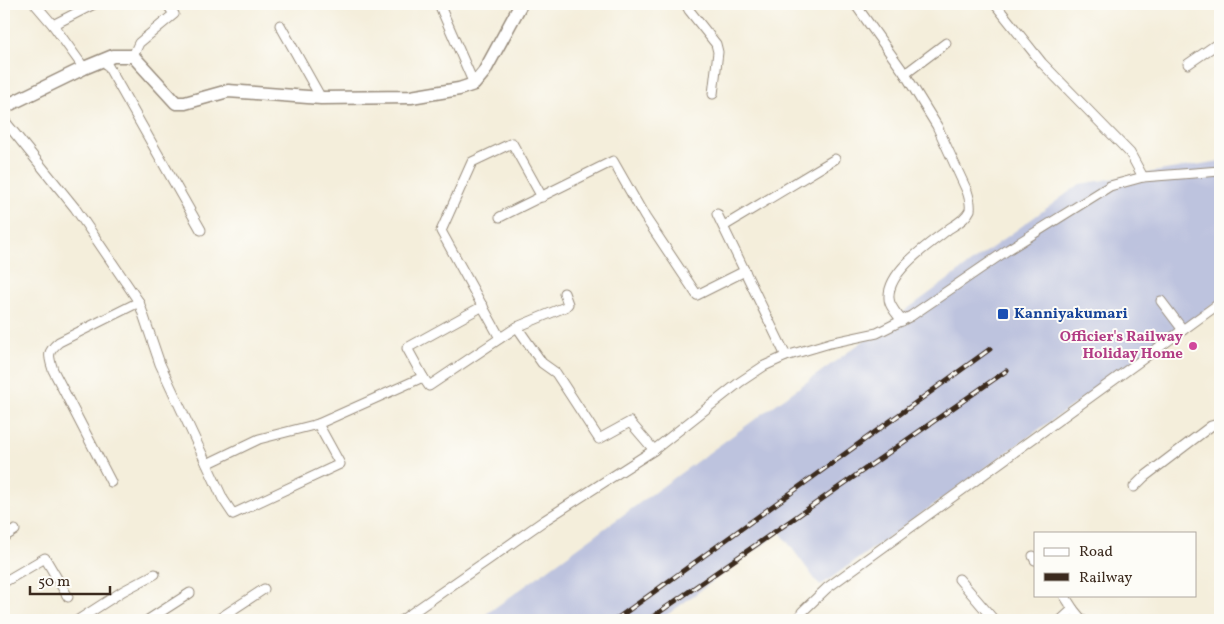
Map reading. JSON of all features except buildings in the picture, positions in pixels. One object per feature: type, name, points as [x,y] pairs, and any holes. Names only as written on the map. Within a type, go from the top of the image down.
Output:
[{"type":"street","points":[[35,4],[53,25],[84,68]]},
{"type":"street","points":[[53,25],[94,4]]},
{"type":"street","points":[[133,56],[139,43],[174,14],[167,4]]},
{"type":"street","points":[[439,4],[474,84]]},
{"type":"street","points":[[4,107],[113,56],[133,56],[176,103],[184,103],[228,91],[321,98],[411,97],[459,90],[474,84],[484,72],[521,4]]},
{"type":"street","points":[[686,4],[716,44],[718,52],[713,94]]},
{"type":"street","points":[[855,4],[905,74],[937,126],[967,191],[970,202],[970,211],[910,258],[890,287],[888,298],[902,321]]},
{"type":"street","points":[[995,4],[1042,63],[1130,153],[1144,177]]},
{"type":"street","points":[[280,26],[321,98]]},
{"type":"street","points":[[1188,64],[1220,42]]},
{"type":"street","points":[[905,74],[946,43]]},
{"type":"street","points":[[104,59],[201,230]]},
{"type":"street","points":[[4,120],[75,208],[140,302],[160,364],[223,499],[233,514],[340,464],[318,424]]},
{"type":"street","points":[[500,338],[441,231],[472,162],[512,143],[542,197]]},
{"type":"street","points":[[724,226],[835,159]]},
{"type":"street","points":[[500,217],[613,161],[645,216],[697,295],[745,271]]},
{"type":"street","points":[[402,620],[545,520],[654,450],[740,382],[764,366],[786,356],[830,343],[878,333],[902,321],[1009,249],[1110,186],[1144,177],[1220,171]]},
{"type":"street","points":[[717,214],[786,356]]},
{"type":"street","points":[[483,306],[407,348],[429,386],[517,327],[565,307],[568,301],[564,293]]},
{"type":"street","points":[[1161,301],[1182,330]]},
{"type":"street","points":[[111,482],[53,370],[49,357],[51,349],[59,342],[140,302]]},
{"type":"street","points":[[800,620],[802,612],[827,588],[1220,303]]},
{"type":"street","points":[[517,327],[542,363],[556,373],[598,439],[630,422],[654,450]]},
{"type":"street","points":[[207,464],[259,439],[318,424],[423,378]]},
{"type":"street","points":[[1134,488],[1144,477],[1211,426],[1220,425]]},
{"type":"street","points":[[4,537],[16,530]]},
{"type":"street","points":[[4,582],[45,558],[68,597]]},
{"type":"street","points":[[78,620],[123,591],[155,574]]},
{"type":"street","points":[[959,578],[994,620]]},
{"type":"street","points":[[217,620],[264,589]]},
{"type":"street","points":[[148,620],[190,593]]},
{"type":"street","points":[[1065,596],[1082,620]]},
{"type":"street","points":[[1061,620],[1073,609]]},
{"type":"shaded area","points":[[1220,161],[1220,300],[820,586],[780,532],[660,620],[478,620],[1080,184]]},
{"type":"railway","points":[[615,620],[990,349]]},
{"type":"railway","points":[[648,620],[1006,371]]},
{"type":"place","name":"Kanniyakumari","points":[[1003,314]]},
{"type":"place","name":"Officier's Railway Holiday Home","points":[[1193,346]]}]
